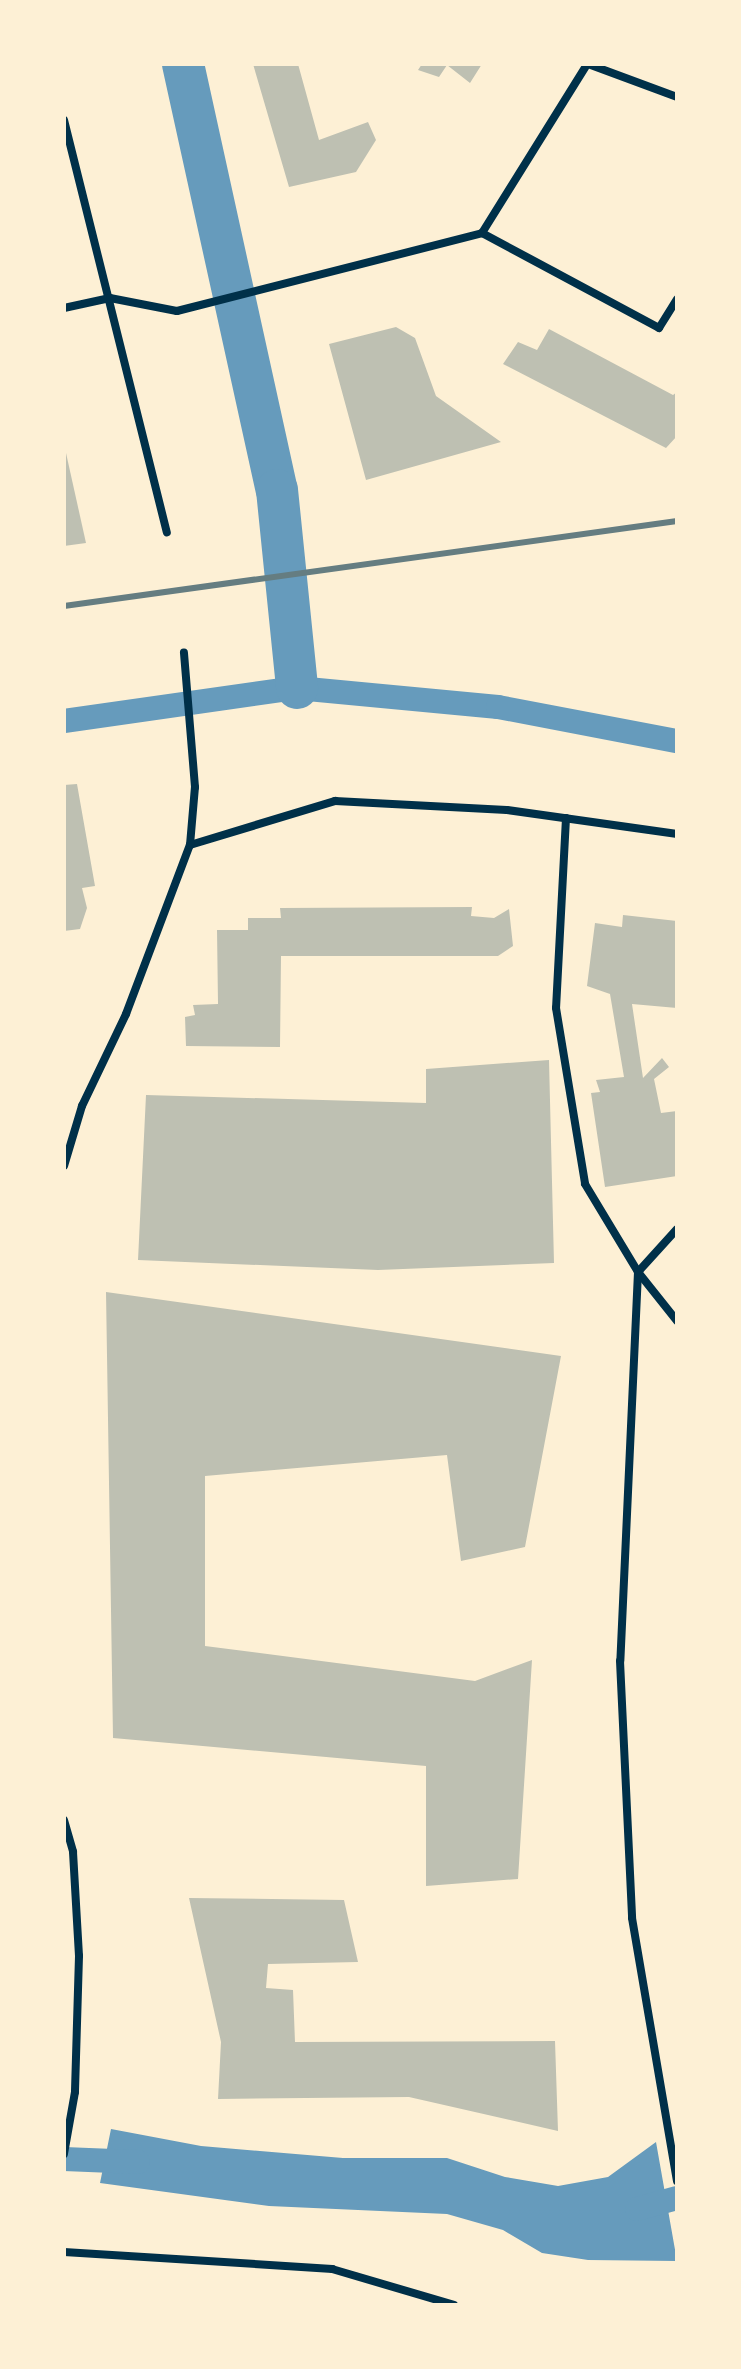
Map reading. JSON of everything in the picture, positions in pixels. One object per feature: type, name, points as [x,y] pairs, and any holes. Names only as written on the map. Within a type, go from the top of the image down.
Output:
[{"type":"street","points":[[482,233],[588,64],[677,97]]},
{"type":"street","points":[[64,120],[167,532]]},
{"type":"street","points":[[64,308],[110,298],[177,311],[482,233],[659,328],[677,299]]},
{"type":"street","points":[[64,1166],[82,1106],[126,1014],[190,845],[193,766],[184,652]]},
{"type":"street","points":[[190,845],[335,801],[566,818],[677,834]]},
{"type":"street","points":[[566,818],[556,1008],[585,1184],[638,1272],[677,1321]]},
{"type":"street","points":[[677,1229],[638,1272],[620,1661],[632,1918],[677,2181]]},
{"type":"street","points":[[64,1820],[73,1852],[79,1956],[75,2092],[64,2154]]},
{"type":"street","points":[[64,2252],[332,2269],[454,2305]]},
{"type":"water","points":[[111,2129],[201,2146],[343,2158],[447,2158],[505,2177],[558,2186],[608,2177],[656,2142],[677,2261],[588,2260],[542,2253],[503,2230],[447,2214],[269,2206],[100,2183]]},
{"type":"building","points":[[253,64],[298,64],[319,140],[368,122],[376,140],[356,172],[289,187]]},
{"type":"building","points":[[422,64],[482,64],[470,83],[447,65],[439,77],[418,70]]},
{"type":"building","points":[[396,327],[415,338],[436,396],[501,442],[366,480],[329,344]]},
{"type":"building","points":[[549,329],[673,395],[677,392],[677,436],[666,448],[503,364],[518,342],[537,350]]},
{"type":"building","points":[[64,444],[86,543],[64,546]]},
{"type":"building","points":[[77,784],[95,886],[82,888],[87,908],[80,929],[64,931],[64,785]]},
{"type":"building","points":[[472,907],[471,916],[494,918],[509,909],[513,946],[498,956],[281,956],[280,1047],[186,1046],[185,1017],[195,1015],[193,1005],[218,1004],[217,930],[248,930],[248,918],[281,918],[280,908]]},
{"type":"building","points":[[623,915],[677,921],[677,1008],[632,1004],[643,1078],[662,1058],[669,1067],[654,1079],[661,1113],[677,1111],[677,1176],[605,1187],[591,1093],[600,1092],[596,1080],[624,1077],[610,994],[587,986],[595,923],[622,927]]},
{"type":"building","points":[[549,1060],[554,1263],[378,1270],[138,1260],[146,1095],[426,1103],[426,1069]]},
{"type":"building","points":[[106,1292],[561,1356],[525,1547],[461,1561],[447,1455],[205,1476],[205,1646],[475,1681],[532,1660],[518,1879],[426,1886],[426,1766],[113,1738]]},
{"type":"building","points":[[189,1898],[344,1900],[358,1962],[268,1964],[266,1988],[293,1990],[295,2042],[555,2041],[558,2131],[409,2097],[218,2099],[221,2042]]},
{"type":"waterway","points":[[183,64],[277,490],[297,688]]},
{"type":"waterway","points":[[64,721],[297,688],[498,707],[677,741]]},
{"type":"waterway","points":[[64,2159],[138,2162]]},
{"type":"waterway","points":[[637,2209],[677,2198]]},
{"type":"railway","points":[[64,606],[677,521]]}]
